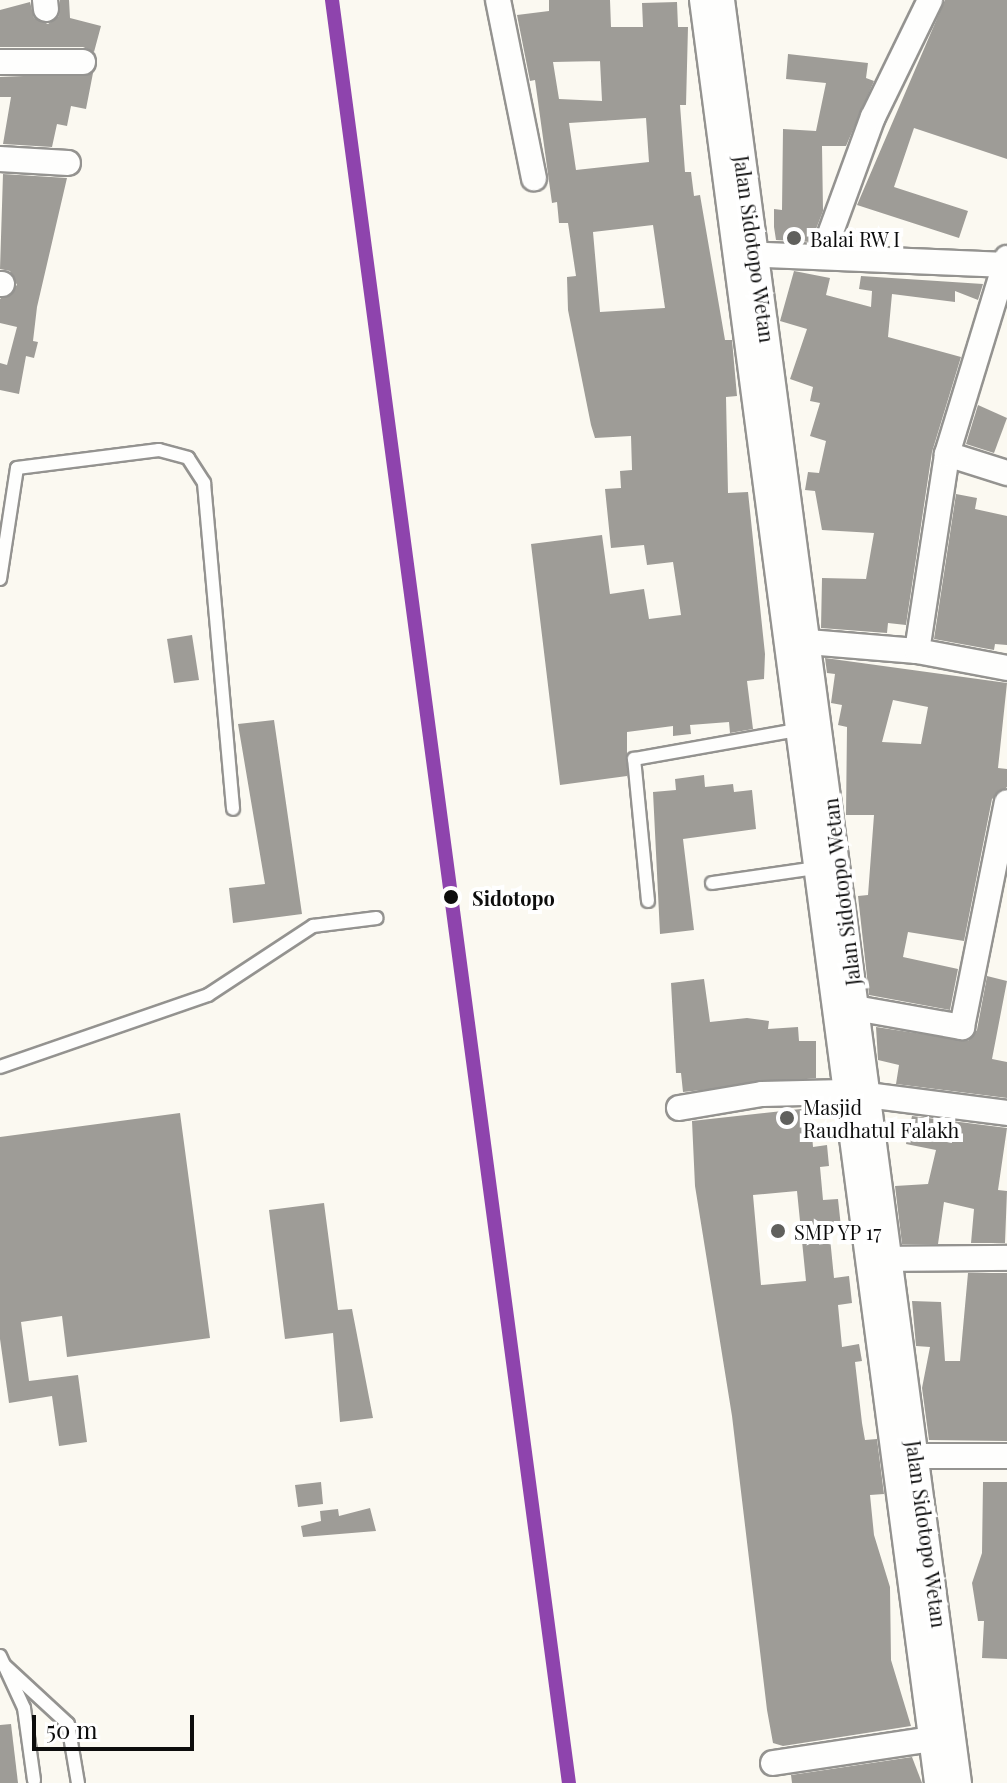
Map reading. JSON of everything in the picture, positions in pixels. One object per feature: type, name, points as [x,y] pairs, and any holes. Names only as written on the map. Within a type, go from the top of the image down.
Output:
[{"type":"street","points":[[498,0],[534,178]]},
{"type":"street","name":"Jalan Sidotopo Wetan","points":[[702,0],[808,642],[855,1008],[856,1094],[924,1583],[959,1783]]},
{"type":"street","name":"Jalan Sidotopo Wetan","points":[[722,0],[745,254],[796,730],[816,868],[889,1259],[915,1456],[931,1739],[937,1783]]},
{"type":"street","points":[[822,256],[873,117],[930,0]]},
{"type":"street","points":[[0,62],[83,62]]},
{"type":"street","points":[[0,159],[68,163]]},
{"type":"street","points":[[745,254],[1006,263],[947,454],[917,651]]},
{"type":"street","points":[[947,454],[1007,473]]},
{"type":"street","points":[[808,642],[917,651],[1007,668]]},
{"type":"street","points":[[855,1008],[961,1027],[979,951],[1007,802]]},
{"type":"street","points":[[679,1108],[762,1094],[856,1094],[1007,1113]]},
{"type":"street","points":[[889,1259],[1007,1258]]},
{"type":"street","points":[[915,1456],[1007,1456]]},
{"type":"street","points":[[773,1763],[931,1739]]},
{"type":"lane","points":[[0,579],[17,468],[159,450],[188,458],[204,483],[233,809]]},
{"type":"lane","points":[[648,901],[634,759],[796,730]]},
{"type":"lane","points":[[712,883],[816,868]]},
{"type":"lane","points":[[0,1067],[208,995],[313,926],[376,918]]},
{"type":"lane","points":[[2,1660],[24,1708],[34,1780]]},
{"type":"lane","points":[[2,1660],[68,1724],[78,1783]]},
{"type":"building","points":[[60,0],[69,0],[70,18],[101,26],[94,52],[83,47],[0,47],[0,10],[30,2],[34,18],[48,24],[59,16]]},
{"type":"building","points":[[549,0],[610,0],[611,27],[643,27],[642,3],[677,2],[678,27],[688,27],[686,105],[680,105],[685,172],[691,172],[694,196],[700,195],[725,340],[732,340],[737,396],[726,397],[728,493],[748,492],[765,654],[764,679],[747,681],[753,729],[730,733],[729,722],[690,725],[691,734],[673,736],[673,726],[627,732],[627,776],[560,785],[531,544],[602,535],[610,594],[644,589],[649,619],[681,615],[673,562],[647,565],[644,545],[611,548],[605,489],[621,488],[620,471],[632,470],[631,436],[595,438],[568,310],[567,277],[576,276],[568,223],[559,223],[557,202],[552,203],[535,80],[530,81],[517,15],[549,11]],"holes":[[[600,61],[602,101],[559,99],[553,62]],[[646,118],[649,162],[576,170],[569,123]],[[653,225],[665,308],[600,312],[593,232]]]},
{"type":"building","points":[[945,0],[1007,0],[1007,159],[914,128],[894,187],[968,211],[959,238],[857,205]]},
{"type":"building","points":[[788,54],[868,63],[866,78],[874,81],[846,146],[822,146],[823,211],[811,242],[776,240],[774,227],[774,209],[782,210],[783,129],[816,131],[826,83],[786,79]]},
{"type":"building","points":[[93,73],[86,109],[71,106],[67,126],[57,124],[52,147],[3,144],[11,97],[0,97],[0,77]]},
{"type":"building","points":[[3,174],[67,178],[37,307],[33,341],[38,342],[34,358],[26,356],[19,394],[0,390],[0,363],[7,365],[17,327],[0,323],[0,299],[17,285],[10,271],[0,269]]},
{"type":"building","points":[[794,271],[830,278],[826,295],[871,307],[872,291],[859,289],[861,276],[983,284],[978,300],[955,291],[955,302],[892,294],[888,337],[961,357],[932,452],[906,625],[888,623],[887,633],[821,628],[822,578],[866,579],[874,533],[822,530],[815,491],[805,490],[808,472],[819,473],[826,441],[810,436],[820,403],[810,401],[813,387],[790,379],[807,329],[780,321]]},
{"type":"building","points":[[978,405],[1007,418],[994,453],[966,444]]},
{"type":"building","points":[[956,494],[977,498],[975,509],[1007,516],[1007,645],[995,644],[994,650],[934,639]]},
{"type":"building","points":[[192,635],[199,680],[174,683],[167,639]]},
{"type":"building","points":[[825,658],[1007,683],[998,768],[1007,769],[1007,787],[992,799],[964,941],[908,932],[903,957],[958,969],[950,1010],[869,995],[858,896],[868,895],[874,815],[846,815],[847,727],[838,725],[842,705],[831,703],[835,674],[827,673]],"holes":[[[893,700],[928,707],[921,744],[882,742]]]},
{"type":"building","points":[[274,720],[302,914],[233,923],[229,888],[265,884],[238,724]]},
{"type":"building","points":[[704,775],[705,787],[733,784],[734,792],[752,790],[756,829],[683,839],[694,930],[660,934],[653,792],[676,790],[675,779]]},
{"type":"building","points":[[987,976],[1007,981],[992,1059],[1007,1062],[1007,1098],[896,1084],[899,1065],[878,1060],[876,1027],[968,1041],[977,1030]]},
{"type":"building","points":[[704,979],[710,1022],[747,1018],[769,1021],[768,1029],[798,1027],[799,1041],[816,1041],[816,1078],[683,1092],[681,1073],[676,1073],[671,983]]},
{"type":"building","points":[[810,1108],[813,1147],[827,1145],[829,1166],[820,1167],[823,1200],[838,1199],[841,1227],[829,1228],[834,1278],[849,1276],[852,1303],[838,1305],[842,1347],[859,1344],[862,1361],[855,1362],[865,1440],[877,1439],[884,1494],[870,1495],[874,1535],[890,1587],[891,1660],[911,1726],[783,1746],[773,1743],[732,1416],[695,1186],[692,1121]],"holes":[[[797,1191],[806,1281],[761,1285],[753,1195]]]},
{"type":"building","points":[[180,1113],[210,1338],[67,1357],[62,1316],[21,1322],[29,1381],[78,1375],[87,1442],[59,1446],[52,1396],[9,1403],[0,1339],[0,1137]]},
{"type":"building","points":[[912,1116],[1007,1128],[998,1190],[1007,1191],[1005,1243],[971,1243],[974,1209],[944,1202],[938,1244],[902,1244],[895,1186],[928,1184],[936,1150],[906,1144]]},
{"type":"building","points":[[324,1203],[338,1310],[352,1309],[373,1418],[340,1422],[333,1333],[285,1339],[269,1210]]},
{"type":"building","points":[[968,1273],[1007,1273],[1007,1441],[929,1440],[922,1388],[930,1347],[916,1346],[912,1301],[941,1302],[945,1361],[960,1361]]},
{"type":"building","points":[[321,1482],[323,1504],[298,1507],[295,1485]]},
{"type":"building","points":[[983,1482],[1007,1482],[1007,1659],[982,1658],[984,1621],[978,1621],[972,1583],[982,1553]]},
{"type":"building","points":[[370,1508],[376,1531],[303,1537],[301,1526],[321,1521],[320,1511],[338,1509],[339,1516]]},
{"type":"building","points":[[11,1724],[18,1783],[0,1783],[0,1725]]},
{"type":"building","points":[[912,1757],[922,1783],[792,1783],[791,1775]]},
{"type":"transit line","points":[[332,0],[569,1783]]},
{"type":"place","name":"Balai RW I","points":[[794,238]]},
{"type":"place","name":"Sidotopo","points":[[451,897]]},
{"type":"place","name":"Masjid Raudhatul Falakh","points":[[787,1118]]},
{"type":"place","name":"SMP YP 17","points":[[778,1231]]}]
